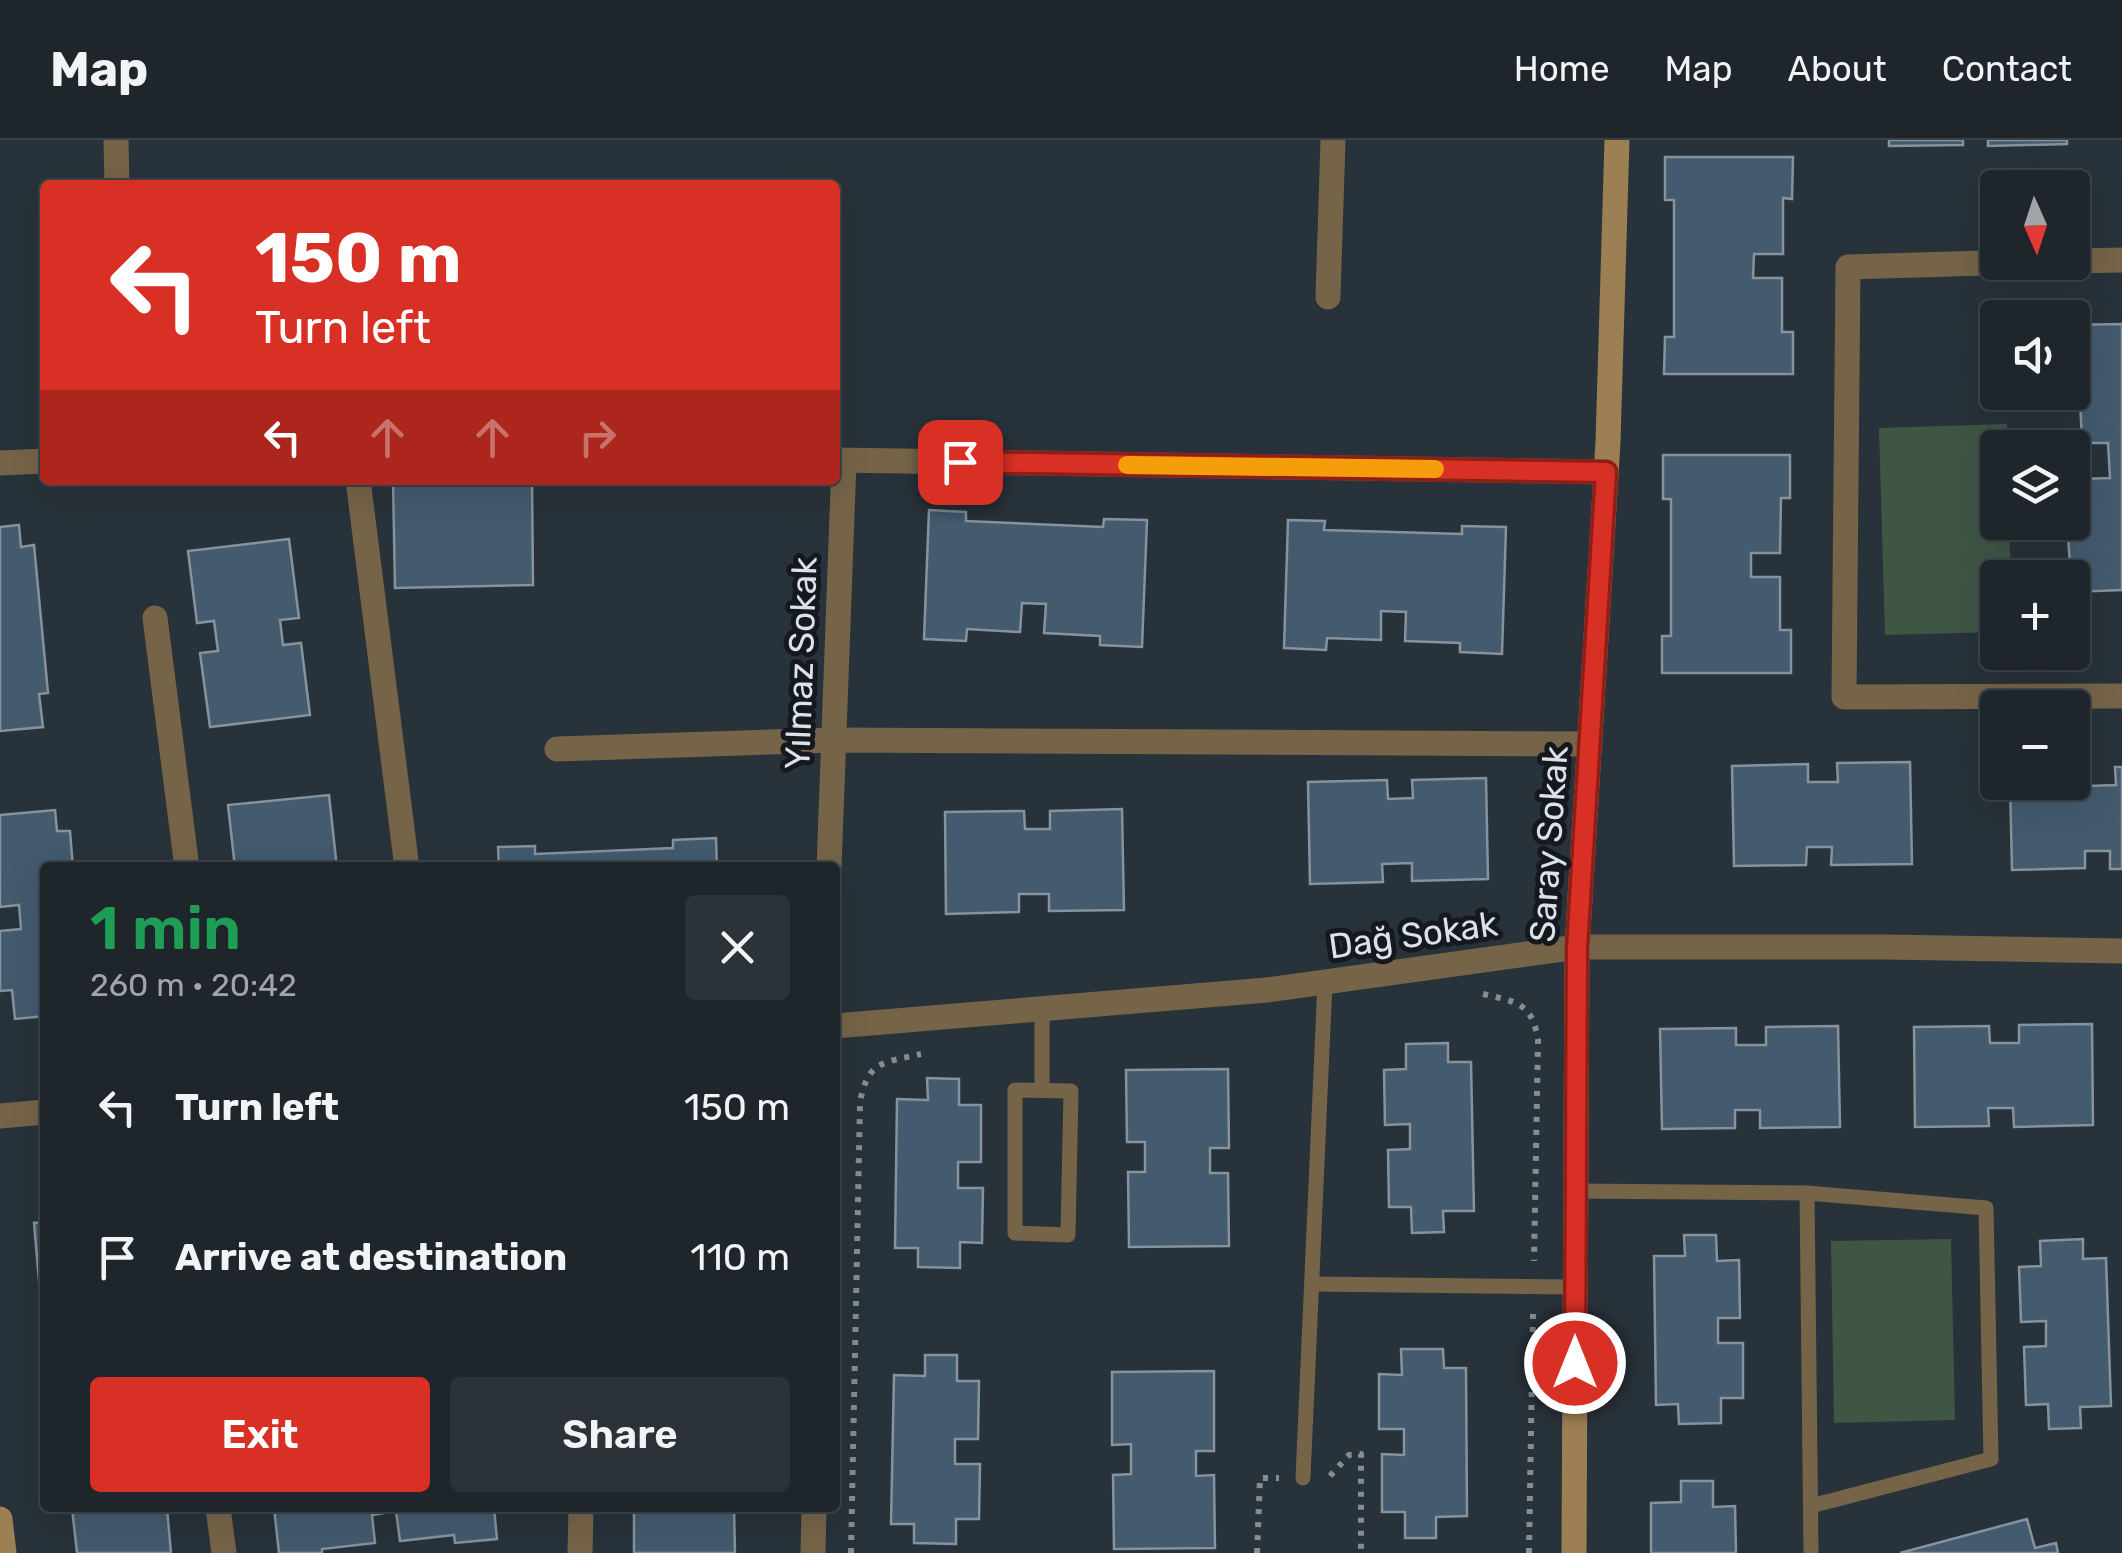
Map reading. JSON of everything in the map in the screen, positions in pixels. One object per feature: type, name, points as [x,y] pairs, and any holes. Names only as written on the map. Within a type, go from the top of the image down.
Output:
[{"type":"street","points":[[116,140],[117,180]]},
{"type":"street","points":[[1328,297],[1333,140]]},
{"type":"street","name":"Saray Sokak","points":[[1574,1553],[1577,948],[1606,472],[1617,140]]},
{"type":"street","points":[[2090,261],[2122,260]]},
{"type":"street","points":[[1980,263],[1848,267],[1844,697],[2122,696]]},
{"type":"street","points":[[840,460],[1606,472]]},
{"type":"street","points":[[0,463],[40,461]]},
{"type":"street","points":[[359,485],[406,862]]},
{"type":"street","name":"Yılmaz Sokak","points":[[829,862],[839,485]]},
{"type":"street","points":[[155,618],[186,862]]},
{"type":"street","points":[[557,749],[834,740],[1590,744]]},
{"type":"street","name":"Dağ Sokak","points":[[840,1026],[1267,990],[1577,948],[1886,946],[2122,951]]},
{"type":"street","points":[[0,1116],[40,1112]]},
{"type":"street","points":[[219,1512],[224,1553]]},
{"type":"street","points":[[580,1553],[581,1512]]},
{"type":"street","points":[[813,1553],[814,1512]]},
{"type":"street","points":[[0,1519],[4,1553]]},
{"type":"lane","points":[[1304,1478],[1325,982]]},
{"type":"lane","points":[[1042,1009],[1042,1090]]},
{"type":"lane","points":[[1015,1090],[1042,1090],[1070,1092],[1068,1235],[1015,1233],[1015,1090]]},
{"type":"lane","points":[[1575,1191],[1807,1194],[1986,1208],[1990,1459],[1811,1506]]},
{"type":"lane","points":[[1807,1194],[1811,1553]]},
{"type":"lane","points":[[1312,1284],[1575,1286]]},
{"type":"path","points":[[1478,993],[1518,1002],[1535,1019],[1538,1040],[1529,1553]]},
{"type":"path","points":[[851,1553],[860,1102],[865,1078],[873,1068],[935,1051]]},
{"type":"green space","points":[[2007,424],[2007,430],[1980,430],[1980,540],[2010,540],[2010,560],[1980,560],[1980,632],[1885,635],[1879,428]]},
{"type":"green space","points":[[1951,1239],[1955,1420],[1834,1423],[1831,1241]]},
{"type":"building","points":[[1889,140],[1963,140],[1963,145],[1889,146]]},
{"type":"building","points":[[1988,140],[2067,140],[2067,144],[1988,146]]},
{"type":"building","points":[[1665,157],[1793,157],[1792,199],[1783,198],[1783,254],[1754,254],[1753,278],[1782,278],[1782,332],[1793,332],[1793,374],[1664,374],[1665,337],[1674,337],[1674,200],[1665,200]]},
{"type":"building","points":[[2122,324],[2122,590],[2090,591],[2090,560],[2070,560],[2068,540],[2090,540],[2090,479],[2110,478],[2108,443],[2090,443],[2090,430],[2081,430],[2081,410],[2090,410],[2090,325]]},
{"type":"building","points":[[1663,455],[1790,455],[1790,498],[1781,498],[1780,553],[1751,553],[1751,577],[1780,577],[1780,630],[1791,630],[1791,673],[1662,673],[1662,636],[1671,636],[1671,499],[1663,499]]},
{"type":"building","points":[[393,485],[532,485],[533,585],[395,588]]},
{"type":"building","points":[[929,510],[966,512],[966,521],[1103,527],[1104,519],[1147,520],[1142,647],[1100,645],[1100,636],[1044,633],[1046,604],[1022,603],[1020,632],[967,629],[966,641],[924,639]]},
{"type":"building","points":[[1288,520],[1325,521],[1324,530],[1462,534],[1462,526],[1506,527],[1502,654],[1460,652],[1460,643],[1405,641],[1406,612],[1381,611],[1381,640],[1327,638],[1326,650],[1284,648]]},
{"type":"building","points":[[19,525],[21,547],[34,545],[48,693],[39,694],[43,727],[0,731],[0,527]]},
{"type":"building","points":[[289,539],[299,618],[280,620],[283,645],[301,643],[310,715],[210,727],[200,653],[218,651],[214,621],[197,623],[188,551]]},
{"type":"building","points":[[1910,762],[1912,864],[1831,865],[1832,847],[1807,847],[1806,865],[1734,866],[1732,766],[1808,764],[1808,782],[1838,782],[1837,763]]},
{"type":"building","points":[[2115,767],[2122,767],[2122,869],[2110,869],[2110,851],[2085,851],[2085,868],[2012,870],[2010,800],[2090,800],[2090,786],[2116,785]]},
{"type":"building","points":[[1486,778],[1488,879],[1412,881],[1412,863],[1382,864],[1383,882],[1310,884],[1308,782],[1387,780],[1388,799],[1413,798],[1412,780]]},
{"type":"building","points":[[329,795],[336,862],[234,862],[228,805]]},
{"type":"building","points":[[1122,809],[1124,910],[1049,911],[1049,894],[1019,894],[1019,912],[946,914],[945,812],[1024,811],[1025,829],[1050,829],[1050,811]]},
{"type":"building","points":[[55,810],[57,831],[70,831],[73,862],[40,862],[40,1016],[15,1019],[12,990],[0,991],[0,931],[21,929],[19,905],[0,907],[0,815]]},
{"type":"building","points":[[716,838],[717,862],[499,862],[498,847],[535,846],[535,854],[673,848],[673,840]]},
{"type":"building","points":[[2092,1024],[2093,1125],[2014,1127],[2013,1108],[1988,1108],[1989,1126],[1915,1127],[1914,1027],[1989,1026],[1990,1043],[2019,1043],[2019,1025]]},
{"type":"building","points":[[1838,1026],[1840,1127],[1760,1128],[1760,1110],[1735,1110],[1735,1128],[1662,1129],[1660,1029],[1736,1028],[1736,1045],[1766,1045],[1766,1027]]},
{"type":"building","points":[[1448,1043],[1448,1062],[1471,1062],[1474,1211],[1443,1211],[1444,1232],[1412,1233],[1411,1207],[1389,1207],[1388,1150],[1410,1149],[1410,1124],[1385,1125],[1384,1070],[1406,1069],[1406,1044]]},
{"type":"building","points":[[1228,1069],[1229,1148],[1210,1148],[1210,1173],[1228,1173],[1229,1246],[1129,1247],[1128,1172],[1145,1172],[1145,1142],[1127,1142],[1126,1070]]},
{"type":"building","points":[[927,1078],[959,1079],[959,1105],[981,1105],[981,1162],[958,1162],[958,1188],[983,1188],[982,1243],[960,1242],[960,1268],[918,1267],[918,1248],[895,1248],[897,1099],[928,1100]]},
{"type":"building","points":[[40,1222],[39,1281],[34,1223]]},
{"type":"building","points":[[1684,1235],[1716,1235],[1717,1261],[1739,1260],[1740,1318],[1718,1318],[1718,1343],[1743,1343],[1743,1398],[1721,1398],[1721,1423],[1679,1424],[1678,1404],[1656,1405],[1654,1256],[1685,1256]]},
{"type":"building","points":[[2083,1239],[2083,1259],[2106,1258],[2111,1406],[2080,1407],[2081,1428],[2049,1429],[2048,1404],[2026,1405],[2024,1347],[2046,1346],[2046,1321],[2021,1322],[2019,1267],[2041,1266],[2040,1241]]},
{"type":"building","points":[[1401,1349],[1443,1349],[1444,1368],[1466,1368],[1467,1516],[1436,1517],[1436,1538],[1405,1538],[1405,1512],[1382,1512],[1382,1454],[1404,1455],[1404,1429],[1379,1429],[1379,1374],[1402,1375]]},
{"type":"building","points":[[925,1355],[957,1355],[957,1381],[979,1381],[978,1439],[955,1439],[955,1464],[980,1464],[979,1519],[956,1519],[956,1544],[914,1543],[914,1524],[891,1524],[894,1375],[925,1376]]},
{"type":"building","points":[[1214,1371],[1214,1451],[1196,1451],[1196,1476],[1214,1475],[1215,1548],[1114,1549],[1113,1475],[1131,1474],[1131,1444],[1112,1445],[1112,1372]]},
{"type":"building","points":[[1681,1481],[1713,1481],[1713,1507],[1735,1506],[1736,1553],[1651,1553],[1651,1503],[1681,1502]]},
{"type":"building","points":[[72,1512],[167,1512],[171,1553],[77,1553]]},
{"type":"building","points":[[274,1512],[390,1512],[372,1515],[375,1543],[322,1549],[322,1553],[279,1553]]},
{"type":"building","points":[[396,1512],[494,1512],[497,1539],[455,1543],[454,1535],[400,1541]]},
{"type":"building","points":[[634,1512],[734,1512],[735,1553],[634,1553]]},
{"type":"building","points":[[2027,1519],[2035,1548],[2056,1543],[2058,1553],[1900,1553]]},
{"type":"slow traffic","points":[[1127,465],[1435,469]]},
{"type":"route","points":[[960,462],[1606,472],[1577,948],[1575,1363]]}]
